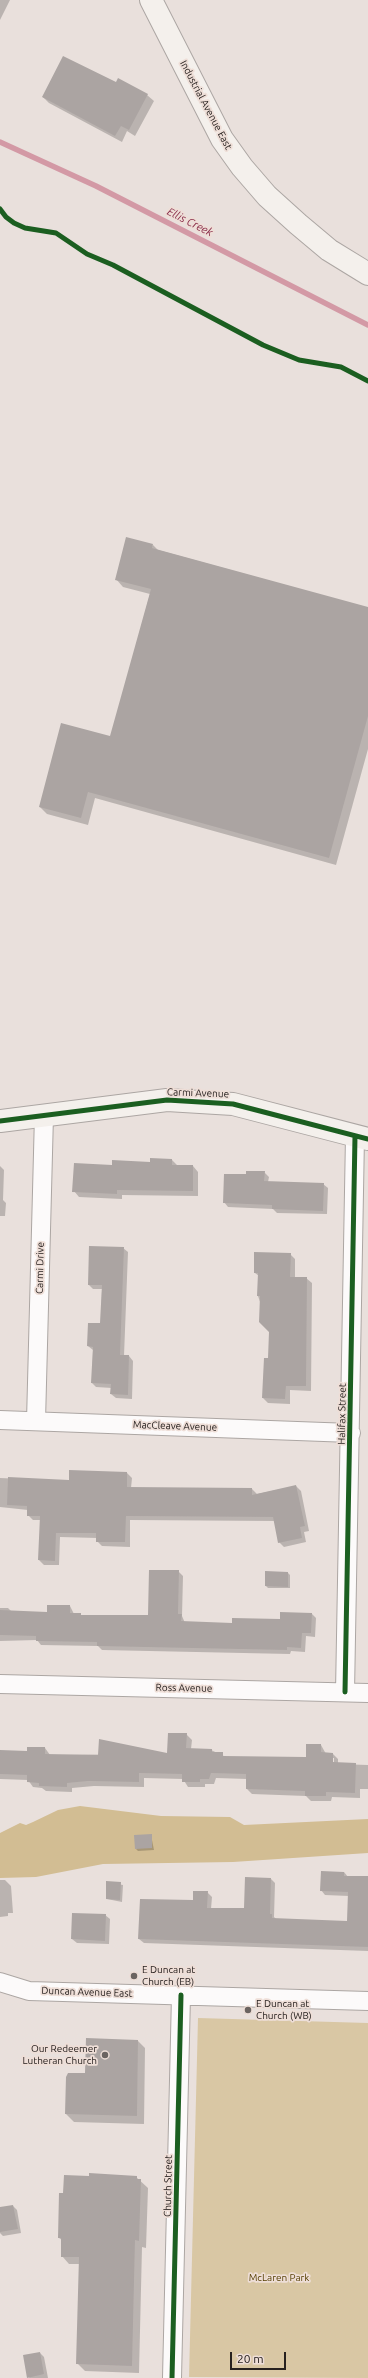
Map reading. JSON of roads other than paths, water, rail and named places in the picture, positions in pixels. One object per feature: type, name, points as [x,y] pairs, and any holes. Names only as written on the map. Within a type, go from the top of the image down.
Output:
[{"type":"street","name":"Industrial Avenue East","points":[[151,0],[222,139],[242,167],[267,196],[298,224],[329,250],[368,274]]},
{"type":"street","name":"Carmi Avenue","points":[[0,1121],[168,1100],[233,1104],[362,1138]]},
{"type":"street","name":"Carmi Drive","points":[[36,1421],[44,1115]]},
{"type":"street","name":"Halifax Street","points":[[345,1692],[350,1433],[362,1138]]},
{"type":"street","name":"MacCleave Avenue","points":[[0,1420],[350,1433]]},
{"type":"street","name":"Ross Avenue","points":[[0,1684],[368,1693]]},
{"type":"street","name":"Duncan Avenue East","points":[[0,1982],[29,1991],[368,2001]]},
{"type":"street","points":[[0,1992],[29,1991]]},
{"type":"street","name":"Church Street","points":[[172,2378],[181,1995]]},
{"type":"waterway","name":"Ellis Creek","points":[[0,142],[96,186],[368,325]]},
{"type":"place","name":"E Duncan at Church (EB)","points":[[134,1976]]},
{"type":"place","name":"E Duncan at Church (WB)","points":[[248,2010]]},
{"type":"place","name":"Our Redeemer Lutheran Church","points":[[105,2055]]},
{"type":"park label","name":"McLaren Park","points":[[279,2278]]}]
